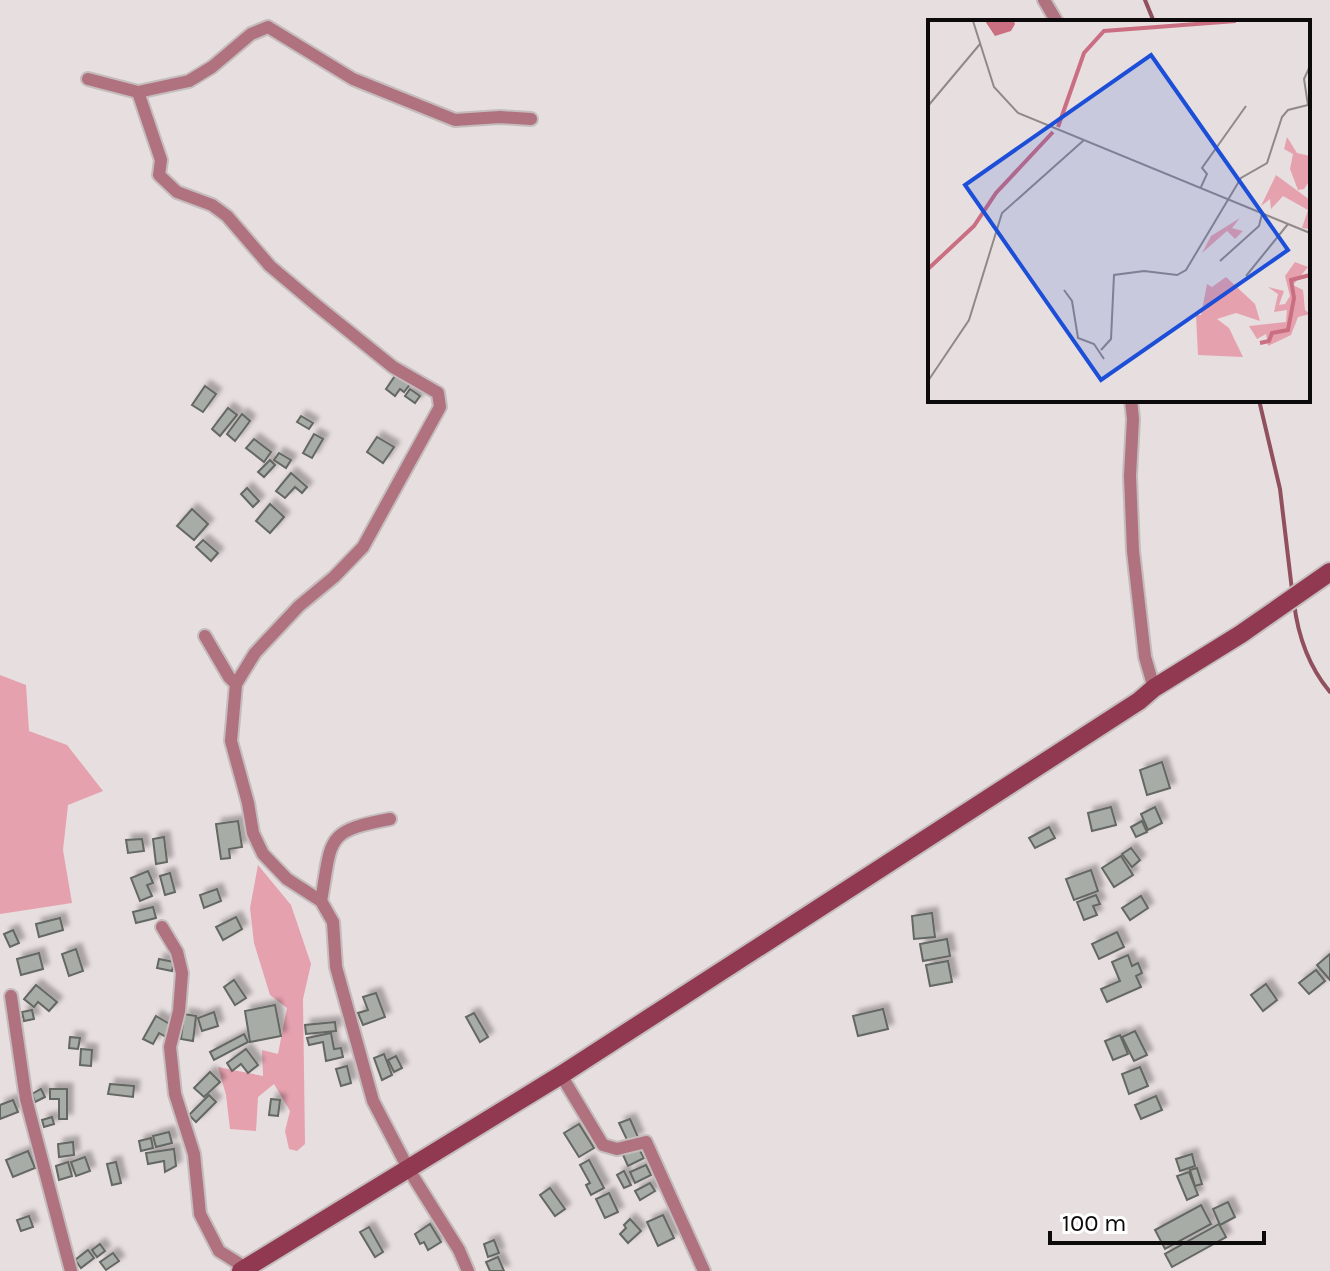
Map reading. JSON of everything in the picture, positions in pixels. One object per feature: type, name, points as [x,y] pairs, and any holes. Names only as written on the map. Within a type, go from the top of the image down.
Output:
[{"type":"main road","points":[[243,1269],[561,1075],[1139,701],[1330,572]]},
{"type":"street","points":[[1044,0],[1056,20]]},
{"type":"street","points":[[88,79],[138,92],[189,81],[212,67],[251,34],[268,27],[353,79],[455,120],[500,117],[531,119]]},
{"type":"street","points":[[138,92],[161,160],[159,175],[177,192],[212,205],[227,216],[270,266],[315,304],[393,367],[438,393],[440,407],[363,547],[334,577],[299,606],[255,653],[236,684],[231,741],[253,833],[273,867],[321,901],[333,922],[336,967],[373,1101],[468,1271]]},
{"type":"street","points":[[1131,402],[1133,551],[1145,657],[1154,688]]},
{"type":"street","points":[[205,636],[236,684]]},
{"type":"street","points":[[321,901],[331,847],[340,833],[356,825],[390,819]]},
{"type":"street","points":[[162,927],[177,952],[182,973],[179,1011],[170,1047],[175,1094],[194,1154],[200,1214],[219,1251],[243,1269]]},
{"type":"street","points":[[11,996],[26,1099],[71,1271]]},
{"type":"street","points":[[561,1075],[603,1145],[617,1149],[646,1142],[704,1271]]},
{"type":"shaded area","points":[[0,675],[26,685],[29,731],[67,745],[103,791],[68,805],[63,850],[72,903],[0,914]]},
{"type":"shaded area","points":[[258,865],[291,905],[311,964],[303,999],[305,1144],[297,1151],[289,1149],[285,1131],[290,1111],[274,1084],[258,1097],[256,1131],[230,1129],[226,1095],[218,1067],[263,1076],[262,1050],[278,1054],[287,1008],[270,995],[254,943],[250,908]]},
{"type":"building","points":[[397,373],[411,383],[404,392],[400,389],[395,396],[386,389]]},
{"type":"building","points":[[205,386],[216,394],[203,412],[192,405]]},
{"type":"building","points":[[410,389],[420,396],[415,403],[405,396]]},
{"type":"building","points":[[228,408],[237,415],[220,436],[212,429]]},
{"type":"building","points":[[242,414],[250,421],[235,441],[227,434]]},
{"type":"building","points":[[301,416],[313,423],[309,429],[297,422]]},
{"type":"building","points":[[314,434],[323,439],[312,458],[303,453]]},
{"type":"building","points":[[377,437],[394,447],[383,463],[367,452]]},
{"type":"building","points":[[254,439],[271,452],[264,462],[246,448]]},
{"type":"building","points":[[279,453],[291,460],[286,468],[274,460]]},
{"type":"building","points":[[270,460],[275,465],[264,477],[258,472]]},
{"type":"building","points":[[291,473],[307,487],[302,493],[295,487],[285,498],[276,491]]},
{"type":"building","points":[[247,488],[259,501],[253,507],[241,494]]},
{"type":"building","points":[[270,504],[284,517],[270,533],[256,521]]},
{"type":"building","points":[[192,509],[208,524],[194,540],[177,526]]},
{"type":"building","points":[[203,540],[218,553],[211,561],[196,547]]},
{"type":"building","points":[[1162,762],[1170,788],[1147,795],[1140,770]]},
{"type":"building","points":[[1111,807],[1116,825],[1092,831],[1088,813]]},
{"type":"building","points":[[1155,807],[1162,823],[1148,830],[1141,814]]},
{"type":"building","points":[[238,821],[242,847],[229,849],[230,858],[221,859],[216,824]]},
{"type":"building","points":[[1142,821],[1147,832],[1136,837],[1131,827]]},
{"type":"building","points":[[1049,827],[1055,838],[1035,848],[1029,838]]},
{"type":"building","points":[[164,837],[167,862],[156,864],[153,839]]},
{"type":"building","points":[[142,839],[144,851],[128,853],[126,840]]},
{"type":"building","points":[[1131,848],[1140,860],[1132,867],[1122,854]]},
{"type":"building","points":[[1121,856],[1133,875],[1114,887],[1102,868]]},
{"type":"building","points":[[1091,870],[1098,891],[1074,900],[1066,879]]},
{"type":"building","points":[[148,871],[153,883],[147,885],[152,896],[140,901],[131,878]]},
{"type":"building","points":[[170,873],[175,892],[165,895],[160,876]]},
{"type":"building","points":[[217,889],[221,901],[204,908],[200,895]]},
{"type":"building","points":[[1096,895],[1100,904],[1093,906],[1097,915],[1084,920],[1077,902]]},
{"type":"building","points":[[1141,896],[1148,908],[1130,920],[1122,908]]},
{"type":"building","points":[[153,907],[156,918],[136,923],[133,912]]},
{"type":"building","points":[[932,913],[935,937],[914,939],[912,916]]},
{"type":"building","points":[[236,917],[242,929],[223,940],[216,927]]},
{"type":"building","points":[[60,918],[63,930],[39,937],[36,924]]},
{"type":"building","points":[[13,930],[19,943],[10,947],[4,934]]},
{"type":"building","points":[[1117,932],[1124,947],[1099,959],[1092,944]]},
{"type":"building","points":[[947,939],[950,956],[923,961],[920,944]]},
{"type":"building","points":[[76,949],[83,971],[69,976],[62,954]]},
{"type":"building","points":[[39,953],[43,969],[21,975],[17,959]]},
{"type":"building","points":[[1330,954],[1330,980],[1317,965]]},
{"type":"building","points":[[1128,955],[1132,966],[1138,963],[1142,973],[1136,976],[1141,987],[1107,1002],[1101,989],[1120,981],[1112,962]]},
{"type":"building","points":[[159,959],[174,962],[172,971],[157,968]]},
{"type":"building","points":[[948,961],[952,982],[930,986],[926,965]]},
{"type":"building","points":[[1316,970],[1325,981],[1309,994],[1299,983]]},
{"type":"building","points":[[234,980],[246,998],[235,1005],[224,987]]},
{"type":"building","points":[[1266,984],[1277,1000],[1263,1011],[1251,995]]},
{"type":"building","points":[[36,985],[57,1002],[49,1011],[38,1002],[34,1007],[24,999]]},
{"type":"building","points":[[376,993],[385,1017],[363,1025],[358,1013],[368,1010],[363,997]]},
{"type":"building","points":[[275,1005],[281,1036],[250,1042],[245,1011]]},
{"type":"building","points":[[883,1009],[888,1029],[858,1036],[853,1016]]},
{"type":"building","points":[[32,1010],[34,1019],[24,1021],[22,1012]]},
{"type":"building","points":[[214,1012],[218,1026],[202,1031],[198,1018]]},
{"type":"building","points":[[474,1013],[488,1037],[480,1042],[466,1017]]},
{"type":"building","points":[[184,1014],[196,1016],[193,1041],[181,1039]]},
{"type":"building","points":[[156,1016],[173,1026],[166,1037],[159,1033],[153,1044],[143,1039]]},
{"type":"building","points":[[335,1022],[336,1031],[306,1034],[305,1025]]},
{"type":"building","points":[[1135,1031],[1147,1055],[1134,1061],[1122,1037]]},
{"type":"building","points":[[331,1033],[334,1049],[341,1048],[343,1057],[326,1061],[323,1042],[309,1045],[307,1038]]},
{"type":"building","points":[[244,1034],[248,1042],[214,1060],[210,1052]]},
{"type":"building","points":[[1120,1035],[1128,1054],[1113,1060],[1105,1041]]},
{"type":"building","points":[[70,1037],[80,1038],[78,1049],[69,1048]]},
{"type":"building","points":[[81,1049],[92,1050],[91,1066],[80,1065]]},
{"type":"building","points":[[246,1049],[258,1065],[248,1073],[241,1064],[232,1071],[227,1063]]},
{"type":"building","points":[[384,1054],[392,1075],[382,1080],[374,1058]]},
{"type":"building","points":[[396,1056],[402,1068],[394,1072],[388,1060]]},
{"type":"building","points":[[347,1066],[351,1083],[341,1086],[336,1069]]},
{"type":"building","points":[[1140,1067],[1148,1086],[1129,1094],[1122,1074]]},
{"type":"building","points":[[210,1072],[220,1082],[204,1097],[194,1088]]},
{"type":"building","points":[[110,1084],[134,1086],[133,1097],[108,1094]]},
{"type":"building","points":[[41,1089],[45,1097],[35,1102],[32,1094]]},
{"type":"building","points":[[50,1089],[67,1089],[67,1119],[59,1119],[59,1099],[50,1099]]},
{"type":"building","points":[[209,1095],[216,1102],[196,1122],[189,1115]]},
{"type":"building","points":[[1156,1096],[1162,1110],[1141,1119],[1135,1105]]},
{"type":"building","points":[[271,1099],[280,1100],[278,1116],[269,1115]]},
{"type":"building","points":[[13,1100],[18,1112],[0,1119],[0,1105]]},
{"type":"building","points":[[52,1117],[54,1124],[44,1127],[42,1120]]},
{"type":"building","points":[[630,1119],[638,1137],[628,1142],[619,1123]]},
{"type":"building","points":[[579,1124],[594,1148],[579,1157],[564,1133]]},
{"type":"building","points":[[169,1132],[172,1143],[156,1147],[153,1136]]},
{"type":"building","points":[[151,1138],[153,1148],[141,1151],[139,1141]]},
{"type":"building","points":[[73,1142],[74,1155],[59,1157],[58,1144]]},
{"type":"building","points":[[638,1147],[644,1158],[628,1166],[623,1155]]},
{"type":"building","points":[[174,1149],[176,1166],[165,1172],[164,1161],[148,1164],[146,1153]]},
{"type":"building","points":[[28,1151],[35,1168],[13,1177],[6,1160]]},
{"type":"building","points":[[1192,1154],[1195,1166],[1180,1171],[1176,1159]]},
{"type":"building","points":[[85,1157],[90,1171],[76,1176],[71,1162]]},
{"type":"building","points":[[589,1160],[604,1188],[591,1195],[586,1185],[590,1183],[580,1165]]},
{"type":"building","points":[[68,1162],[72,1176],[59,1180],[56,1166]]},
{"type":"building","points":[[116,1162],[121,1183],[112,1185],[107,1164]]},
{"type":"building","points":[[646,1165],[651,1175],[635,1183],[630,1172]]},
{"type":"building","points":[[1197,1168],[1202,1184],[1195,1186],[1190,1170]]},
{"type":"building","points":[[624,1171],[631,1185],[624,1188],[617,1175]]},
{"type":"building","points":[[1189,1172],[1198,1195],[1187,1200],[1177,1176]]},
{"type":"building","points":[[650,1183],[655,1191],[640,1200],[635,1191]]},
{"type":"building","points":[[550,1188],[565,1209],[555,1216],[540,1195]]},
{"type":"building","points":[[609,1193],[618,1212],[605,1218],[596,1199]]},
{"type":"building","points":[[1228,1202],[1235,1217],[1220,1225],[1213,1209]]},
{"type":"building","points":[[1201,1205],[1211,1224],[1165,1249],[1155,1230]]},
{"type":"building","points":[[663,1215],[674,1238],[658,1246],[647,1222]]},
{"type":"building","points":[[29,1216],[33,1227],[21,1231],[17,1220]]},
{"type":"building","points":[[630,1219],[641,1231],[628,1243],[620,1234]]},
{"type":"building","points":[[430,1224],[441,1242],[428,1250],[424,1242],[420,1244],[415,1234]]},
{"type":"building","points":[[1219,1224],[1226,1237],[1172,1267],[1165,1254]]},
{"type":"building","points":[[369,1227],[383,1252],[375,1257],[360,1232]]},
{"type":"building","points":[[494,1240],[499,1253],[488,1257],[484,1244]]},
{"type":"building","points":[[100,1244],[105,1251],[97,1257],[92,1250]]},
{"type":"building","points":[[88,1250],[94,1258],[81,1268],[75,1260]]},
{"type":"building","points":[[113,1253],[119,1261],[106,1270],[100,1262]]},
{"type":"building","points":[[498,1257],[504,1271],[490,1271],[486,1262]]},
{"type":"waterway","points":[[1145,0],[1153,20]]},
{"type":"waterway","points":[[1259,402],[1280,489],[1292,590]]},
{"type":"waterway","points":[[1294,603],[1306,650],[1330,692]]}]
